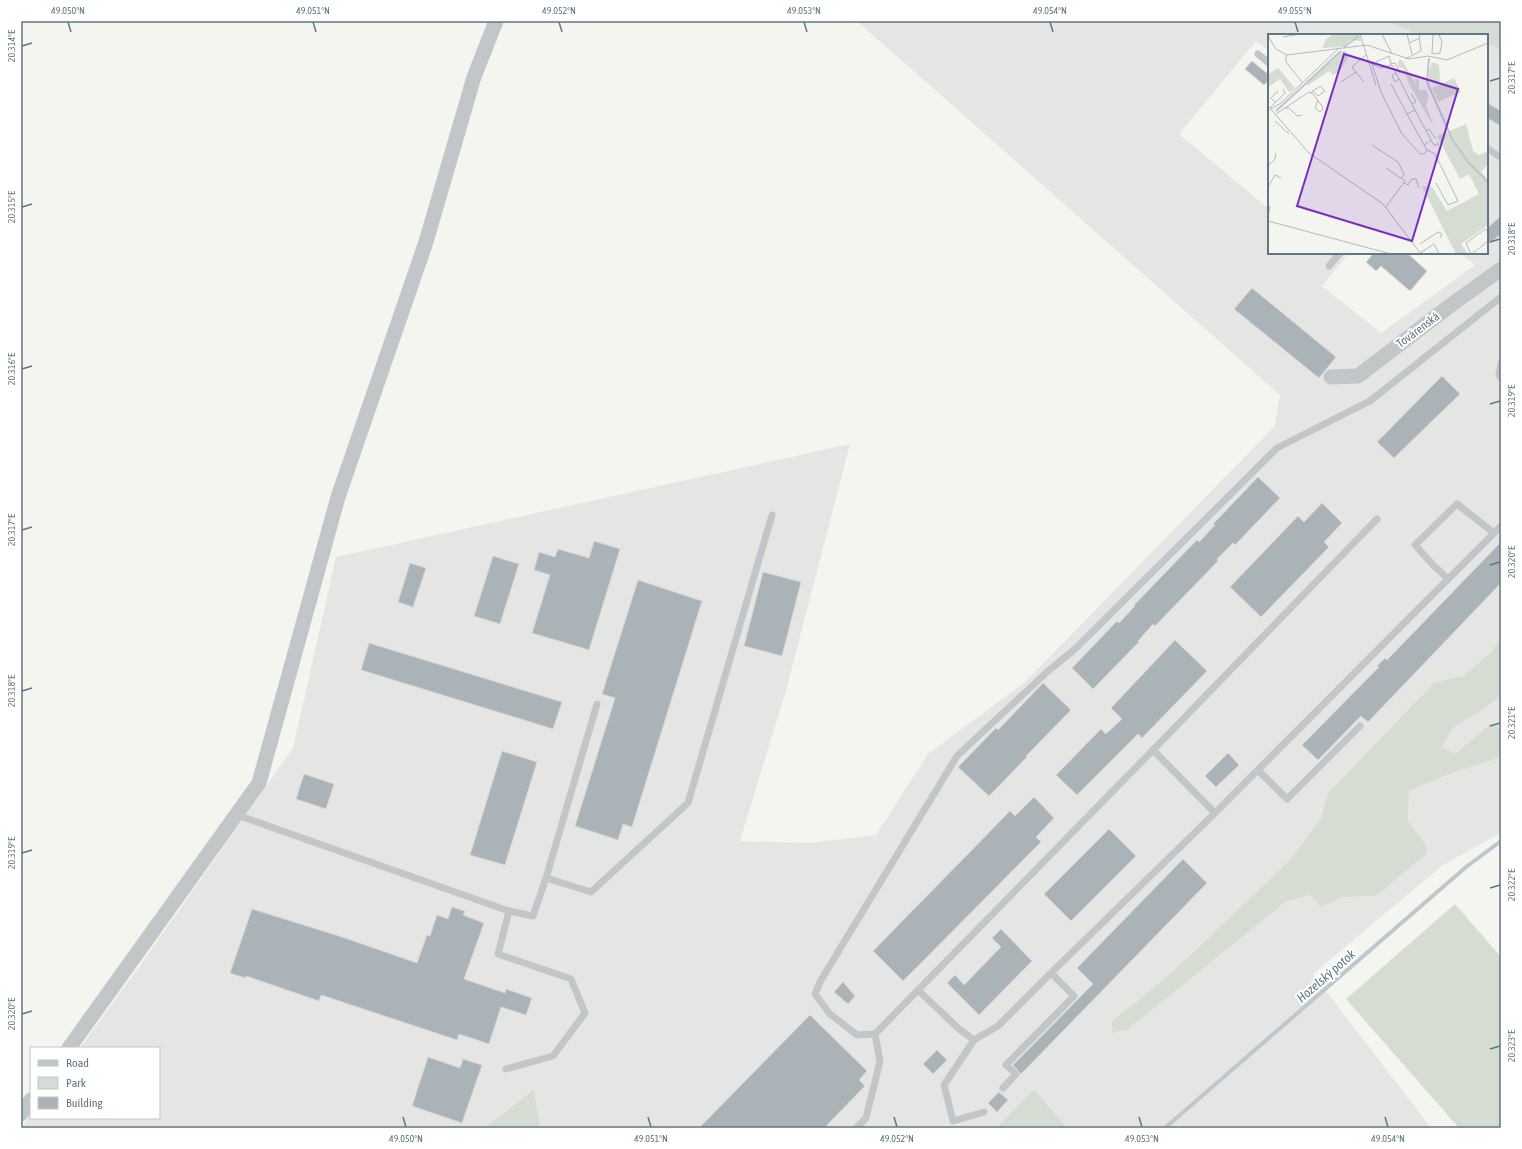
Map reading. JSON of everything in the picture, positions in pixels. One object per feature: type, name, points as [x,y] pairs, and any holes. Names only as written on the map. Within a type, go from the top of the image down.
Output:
[{"type":"street","points":[[70,1047],[237,815],[259,782],[338,497],[426,242],[474,77],[496,21]]},
{"type":"street","name":"Továrenská","points":[[1331,377],[1358,376],[1501,269]]},
{"type":"street","points":[[21,1114],[30,1101]]},
{"type":"lane","points":[[1258,54],[1268,62]]},
{"type":"lane","points":[[1488,149],[1501,158]]},
{"type":"lane","points":[[1329,266],[1339,254]]},
{"type":"lane","points":[[1377,518],[1153,750],[875,1034],[857,1035],[830,1014],[815,994],[821,980],[957,756],[1047,672],[1075,649],[1277,448],[1370,401],[1501,297]]},
{"type":"lane","points":[[1501,363],[1499,375],[1501,378]]},
{"type":"lane","points":[[1448,579],[1415,545],[1457,504],[1494,533]]},
{"type":"lane","points":[[546,878],[591,892],[688,803],[772,515]]},
{"type":"lane","points":[[984,1112],[953,1122],[944,1086],[974,1040],[998,1026],[1215,813],[1501,526]]},
{"type":"lane","points":[[237,815],[509,911],[533,916],[546,878],[597,704]]},
{"type":"lane","points":[[1258,770],[1287,799],[1360,726]]},
{"type":"lane","points":[[1153,750],[1215,813]]},
{"type":"lane","points":[[506,1069],[552,1056],[585,1013],[572,979],[498,954],[509,911]]},
{"type":"lane","points":[[1003,1088],[1016,1074],[1006,1064],[1074,996],[1051,973]]},
{"type":"lane","points":[[919,990],[959,1029],[974,1040]]},
{"type":"lane","points":[[856,1128],[866,1118],[880,1061],[875,1034]]},
{"type":"shaded area","points":[[857,21],[1387,21],[1417,34],[1268,34],[1268,50],[1256,41],[1179,134],[1268,208],[1268,254],[1348,254],[1322,286],[1381,333],[1475,265],[1461,254],[1488,254],[1488,44],[1499,49],[1501,48],[1501,638],[1491,652],[1463,676],[1435,682],[1328,793],[1321,818],[1288,862],[1168,976],[1112,1021],[1112,1033],[1127,1030],[1287,901],[1310,895],[1321,907],[1342,897],[1377,896],[1425,843],[1408,821],[1409,791],[1449,774],[1497,758],[1501,753],[1501,833],[1443,865],[1313,974],[1431,1128],[1067,1128],[1034,1089],[996,1128],[540,1128],[534,1089],[485,1128],[21,1128],[30,1115],[30,1119],[160,1119],[160,1047],[81,1047],[293,748],[336,557],[850,444],[787,687],[740,841],[811,843],[876,835],[928,754],[1026,681],[1274,427],[1280,395]]},
{"type":"shaded area","points":[[1501,696],[1501,729],[1492,723],[1456,753],[1441,747],[1454,727],[1479,712]]},
{"type":"green space","points":[[1387,21],[1501,21],[1501,48],[1499,49],[1488,44],[1488,34],[1417,34]]},
{"type":"green space","points":[[1501,638],[1501,696],[1479,712],[1454,727],[1441,747],[1456,753],[1492,723],[1501,729],[1501,753],[1498,758],[1449,774],[1409,791],[1408,821],[1425,843],[1427,853],[1376,896],[1342,897],[1321,907],[1310,895],[1287,901],[1127,1030],[1112,1033],[1112,1021],[1168,976],[1288,862],[1321,818],[1328,793],[1435,682],[1463,676],[1491,652]]},
{"type":"green space","points":[[1455,904],[1501,957],[1501,1128],[1459,1128],[1346,999]]},
{"type":"green space","points":[[534,1089],[540,1128],[485,1128]]},
{"type":"green space","points":[[1034,1089],[1067,1128],[996,1128]]},
{"type":"building","points":[[1252,61],[1268,74],[1268,81],[1264,85],[1245,69]]},
{"type":"building","points":[[1488,104],[1501,111],[1501,126],[1488,119]]},
{"type":"building","points":[[1501,216],[1501,234],[1488,244],[1488,227]]},
{"type":"building","points":[[1373,254],[1408,254],[1427,271],[1410,291],[1381,266],[1376,271],[1366,262]]},
{"type":"building","points":[[1252,288],[1336,357],[1319,378],[1234,309]]},
{"type":"building","points":[[1442,376],[1460,394],[1394,458],[1377,442]]},
{"type":"building","points":[[1258,477],[1280,498],[1235,545],[1233,543],[1217,559],[1218,561],[1155,626],[1153,624],[1138,641],[1139,642],[1093,689],[1072,668],[1117,621],[1119,623],[1135,606],[1134,605],[1197,540],[1199,542],[1215,525],[1213,524]]},
{"type":"building","points":[[1322,503],[1342,523],[1324,542],[1329,547],[1261,617],[1230,587],[1298,516],[1304,522]]},
{"type":"building","points":[[594,541],[620,549],[589,650],[532,633],[550,575],[534,570],[539,552],[555,557],[558,549],[589,558]]},
{"type":"building","points":[[1501,542],[1501,583],[1368,722],[1361,716],[1318,760],[1302,745],[1379,667],[1377,666],[1385,658],[1387,660]]},
{"type":"building","points":[[493,556],[519,564],[500,624],[474,616]]},
{"type":"building","points":[[410,563],[426,568],[413,607],[398,602]]},
{"type":"building","points":[[763,572],[801,582],[782,656],[744,646]]},
{"type":"building","points":[[638,580],[702,601],[632,827],[623,824],[618,840],[575,826],[615,698],[602,694]]},
{"type":"building","points":[[1175,640],[1207,671],[1142,738],[1138,734],[1077,795],[1056,775],[1101,729],[1106,734],[1122,719],[1111,708]]},
{"type":"building","points":[[369,643],[562,702],[553,729],[361,670]]},
{"type":"building","points":[[1043,683],[1071,710],[989,796],[958,767],[996,728],[998,730]]},
{"type":"building","points":[[502,751],[537,762],[505,865],[470,855]]},
{"type":"building","points":[[1228,753],[1239,765],[1216,787],[1205,776]]},
{"type":"building","points":[[304,774],[334,784],[326,809],[296,799]]},
{"type":"building","points":[[1034,797],[1054,818],[1036,837],[1041,842],[903,981],[873,951],[1010,811],[1015,816]]},
{"type":"building","points":[[1109,829],[1136,856],[1071,921],[1044,894]]},
{"type":"building","points":[[1183,859],[1207,883],[1021,1074],[1013,1065],[1093,984],[1077,968]]},
{"type":"building","points":[[452,907],[465,911],[463,915],[484,923],[464,979],[505,993],[506,989],[532,998],[526,1015],[501,1007],[489,1044],[459,1034],[457,1040],[321,995],[319,1001],[246,976],[245,978],[230,973],[252,909],[339,936],[417,963],[427,935],[430,936],[437,915],[448,919]]},
{"type":"building","points":[[1001,929],[1032,961],[979,1015],[947,983],[955,975],[964,985],[1001,947],[992,938]]},
{"type":"building","points":[[843,982],[855,996],[848,1004],[834,992]]},
{"type":"building","points":[[810,1015],[867,1071],[859,1080],[865,1086],[824,1128],[699,1128]]},
{"type":"building","points":[[937,1050],[947,1060],[933,1074],[923,1064]]},
{"type":"building","points":[[428,1057],[460,1068],[463,1059],[482,1065],[462,1123],[412,1106]]},
{"type":"building","points":[[999,1092],[1008,1100],[997,1112],[988,1103]]},
{"type":"waterway","name":"Hozelský potok","points":[[1165,1128],[1466,867],[1501,841]]}]
